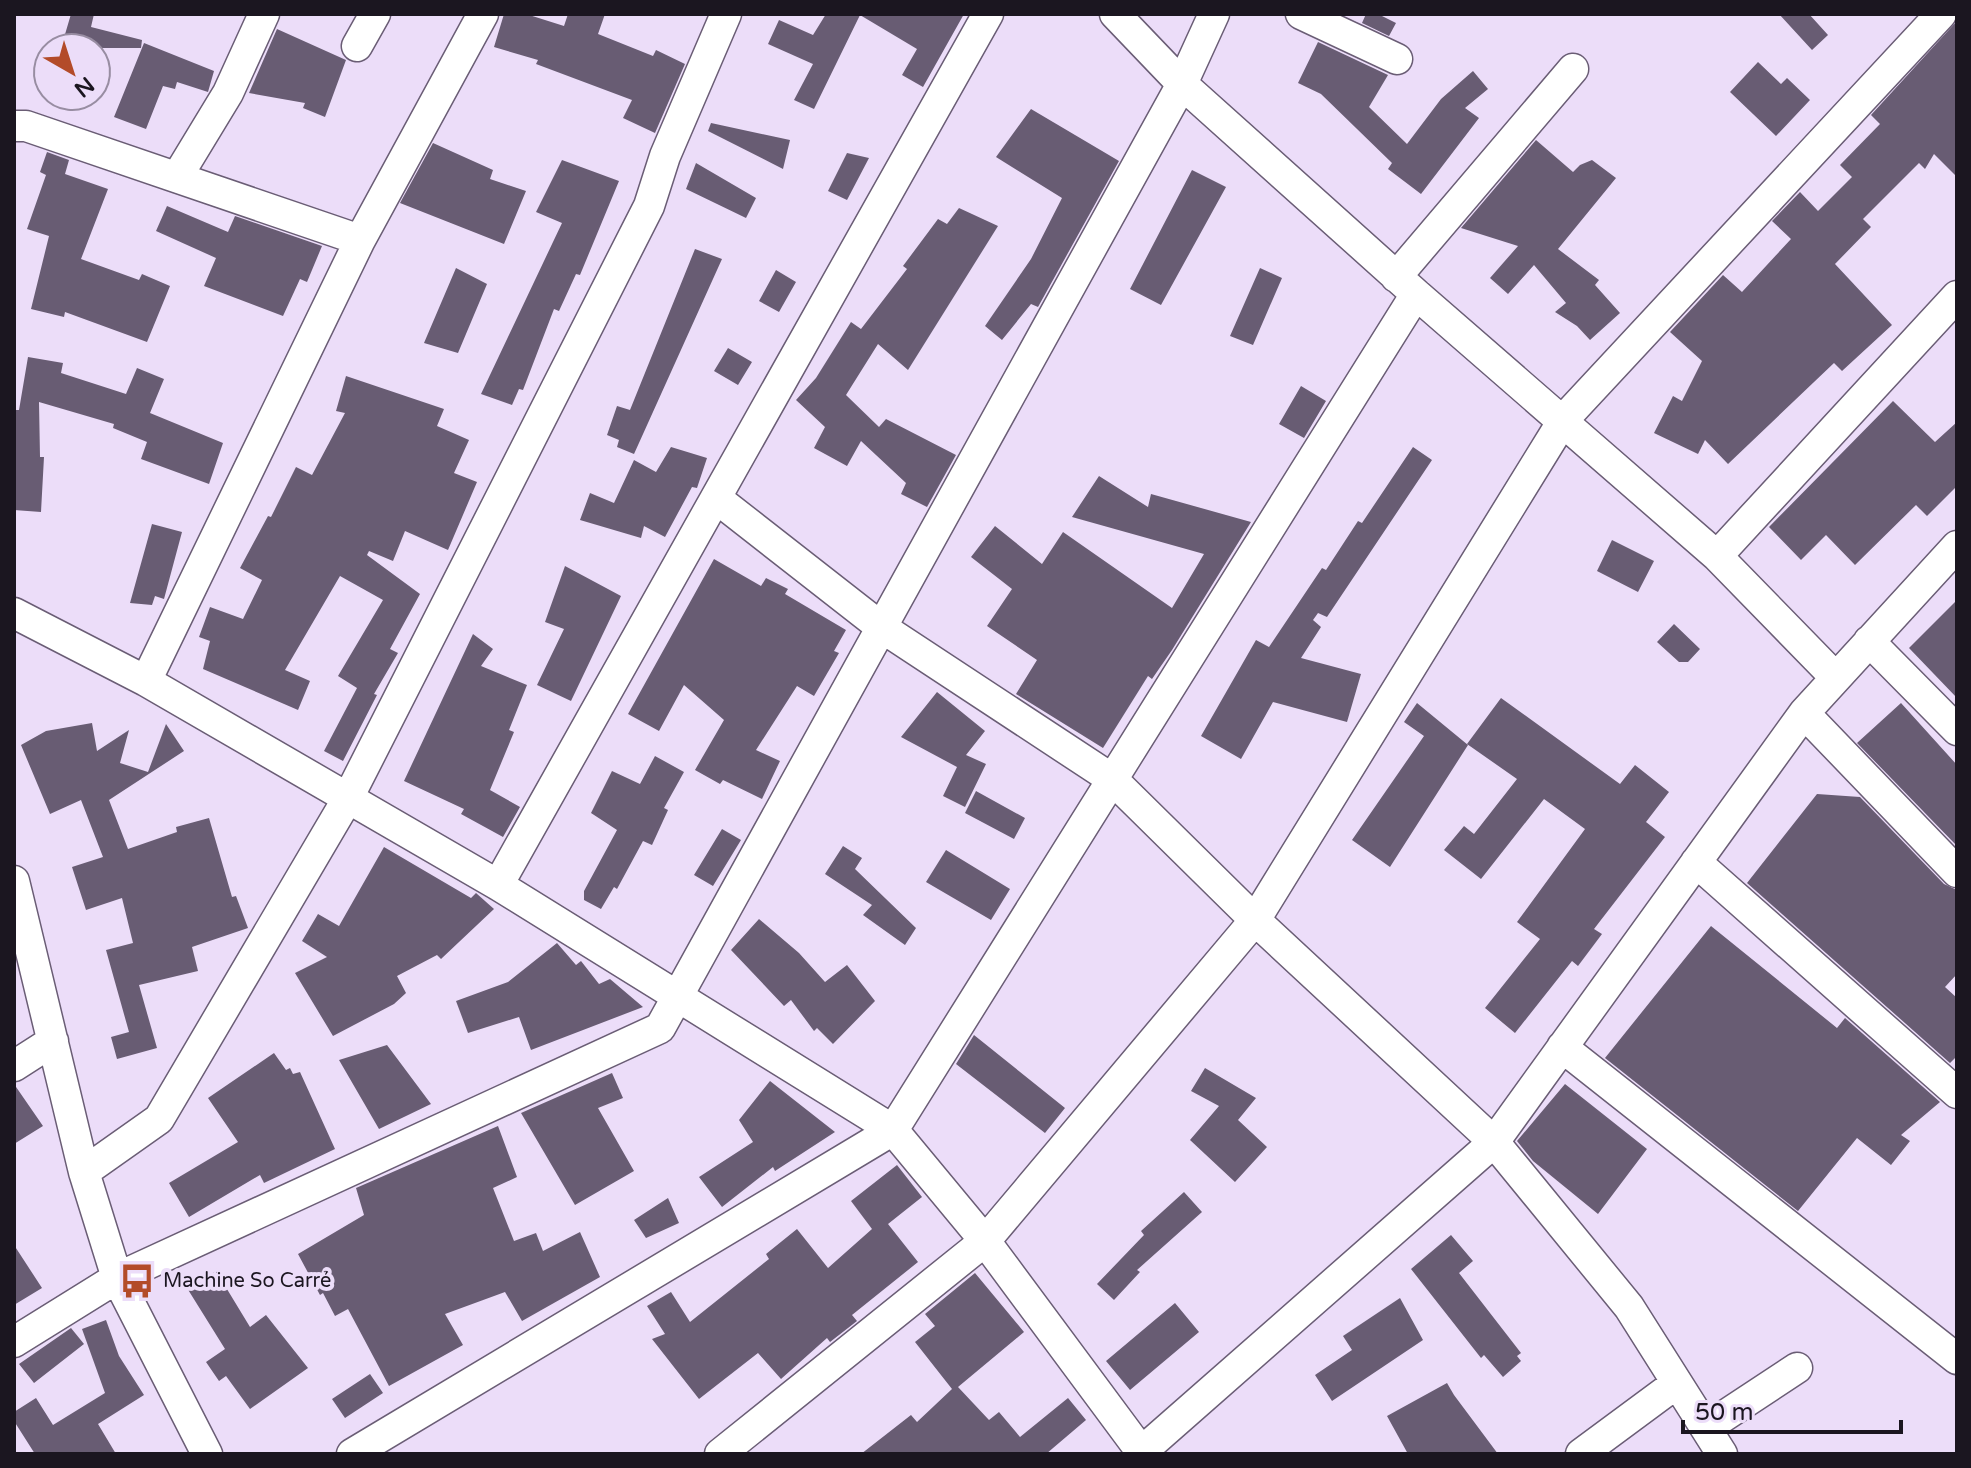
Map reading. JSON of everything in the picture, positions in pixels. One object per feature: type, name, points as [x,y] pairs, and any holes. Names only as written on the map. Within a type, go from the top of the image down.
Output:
[{"type":"street","points":[[177,177],[228,93],[264,14]]},
{"type":"street","points":[[357,46],[375,14]]},
{"type":"street","points":[[146,681],[360,240],[483,14]]},
{"type":"street","points":[[84,1172],[159,1119],[348,798],[649,206],[665,156],[726,14]]},
{"type":"street","points":[[498,885],[988,14]]},
{"type":"street","points":[[1115,14],[1182,84],[1406,286],[1564,419],[1717,556],[1836,678]]},
{"type":"street","points":[[14,1342],[117,1278],[660,1028],[1182,84],[1214,14]]},
{"type":"street","points":[[1301,14],[1397,59]]},
{"type":"street","points":[[720,1454],[985,1241],[1255,920],[1564,419],[1941,14]]},
{"type":"street","points":[[352,1454],[893,1130],[1112,779],[1406,286],[1573,69]]},
{"type":"street","points":[[14,126],[26,126],[360,240]]},
{"type":"street","points":[[1717,556],[1957,296]]},
{"type":"street","points":[[716,498],[881,627],[1112,779],[1255,920],[1494,1142],[1629,1307],[1722,1454]]},
{"type":"street","points":[[14,613],[146,681],[498,885],[675,998],[893,1130],[985,1241],[1141,1453],[1494,1142],[1804,713],[1957,546]]},
{"type":"street","points":[[1869,641],[1957,730]]},
{"type":"street","points":[[1804,713],[1957,872]]},
{"type":"street","points":[[1696,862],[1957,1093]]},
{"type":"street","points":[[14,881],[84,1172],[117,1278],[207,1454]]},
{"type":"street","points":[[14,1066],[53,1041]]},
{"type":"street","points":[[1562,1047],[1957,1359]]},
{"type":"street","points":[[1706,1428],[1797,1368]]},
{"type":"street","points":[[1581,1454],[1677,1383]]},
{"type":"building","points":[[71,14],[94,14],[91,27],[111,32],[66,32]]},
{"type":"building","points":[[504,14],[526,14],[564,26],[568,14],[605,14],[598,34],[653,56],[656,50],[685,64],[655,133],[623,118],[632,100],[536,64],[538,60],[494,47]]},
{"type":"building","points":[[826,14],[964,14],[923,87],[902,75],[917,49],[860,15],[814,109],[794,100],[813,64],[768,44],[779,20],[813,35]]},
{"type":"building","points":[[1366,14],[1378,14],[1396,23],[1389,36],[1362,23]]},
{"type":"building","points":[[1779,14],[1809,14],[1828,35],[1812,50]]},
{"type":"building","points":[[1957,21],[1957,177],[1934,154],[1925,169],[1919,163],[1863,219],[1871,227],[1835,264],[1892,325],[1842,371],[1834,363],[1728,464],[1705,440],[1698,454],[1654,433],[1673,396],[1682,401],[1702,361],[1670,332],[1723,275],[1742,292],[1791,239],[1772,221],[1800,192],[1818,211],[1852,177],[1840,165],[1880,124],[1871,115]]},
{"type":"building","points":[[277,29],[346,60],[325,117],[303,108],[305,103],[249,93]]},
{"type":"building","points":[[112,32],[142,40],[141,48],[112,48]]},
{"type":"building","points":[[1318,42],[1388,75],[1369,107],[1407,144],[1441,99],[1473,71],[1488,89],[1465,108],[1479,118],[1421,194],[1388,169],[1392,163],[1321,94],[1298,83]]},
{"type":"building","points":[[144,43],[214,71],[208,92],[177,82],[175,89],[163,86],[146,129],[114,117]]},
{"type":"building","points":[[1758,62],[1781,84],[1787,78],[1810,100],[1776,136],[1730,92]]},
{"type":"building","points":[[1031,109],[1119,161],[1038,307],[1031,304],[1002,340],[985,326],[1031,259],[1062,198],[996,157]]},
{"type":"building","points":[[711,123],[790,140],[783,169],[708,131]]},
{"type":"building","points":[[1536,140],[1573,172],[1592,160],[1616,178],[1558,249],[1599,280],[1595,285],[1620,313],[1590,340],[1577,326],[1555,312],[1566,303],[1534,265],[1508,294],[1490,278],[1518,246],[1461,228]]},
{"type":"building","points":[[433,143],[493,170],[490,179],[526,191],[504,244],[400,203]]},
{"type":"building","points":[[47,152],[69,160],[65,174],[108,189],[81,259],[139,280],[142,274],[170,286],[147,342],[65,312],[64,317],[31,309],[49,236],[27,229],[46,175],[40,172]]},
{"type":"building","points":[[847,153],[869,158],[847,200],[828,191]]},
{"type":"building","points":[[562,160],[619,181],[580,275],[576,274],[559,311],[554,309],[523,390],[519,389],[512,405],[481,394],[562,223],[536,212]]},
{"type":"building","points":[[696,163],[756,198],[746,218],[686,189]]},
{"type":"building","points":[[1192,170],[1226,187],[1161,305],[1130,289]]},
{"type":"building","points":[[167,206],[228,232],[235,216],[322,246],[307,282],[300,279],[283,316],[204,286],[216,258],[156,231]]},
{"type":"building","points":[[959,208],[998,226],[908,370],[878,344],[846,395],[879,427],[886,419],[956,455],[927,507],[901,494],[906,483],[861,441],[847,466],[814,448],[825,427],[796,400],[816,378],[851,322],[861,329],[907,269],[903,266],[938,219],[947,224]]},
{"type":"building","points":[[695,249],[722,259],[634,454],[617,447],[619,440],[607,435],[617,406],[630,410]]},
{"type":"building","points":[[456,268],[487,284],[458,353],[424,343]]},
{"type":"building","points":[[1260,268],[1282,278],[1253,345],[1230,336]]},
{"type":"building","points":[[776,270],[796,282],[779,312],[759,301]]},
{"type":"building","points":[[728,348],[752,362],[738,385],[714,371]]},
{"type":"building","points":[[28,357],[63,363],[61,373],[126,394],[137,368],[164,379],[150,413],[223,443],[209,484],[141,459],[147,442],[113,428],[114,424],[39,402],[40,457],[44,457],[41,512],[14,510],[14,410],[19,410]]},
{"type":"building","points":[[346,376],[444,409],[437,426],[469,440],[454,473],[477,482],[448,550],[405,531],[393,561],[369,551],[367,555],[420,594],[390,649],[398,653],[374,694],[377,695],[343,761],[324,751],[357,688],[338,676],[383,600],[340,576],[285,670],[310,681],[298,710],[203,669],[210,641],[199,637],[210,607],[243,619],[262,580],[240,568],[296,467],[312,475],[345,413],[336,411]]},
{"type":"building","points":[[1301,386],[1326,401],[1304,438],[1279,424]]},
{"type":"building","points":[[1893,401],[1935,442],[1957,422],[1957,486],[1927,516],[1916,505],[1855,565],[1826,535],[1801,560],[1769,527]]},
{"type":"building","points":[[671,447],[707,458],[697,488],[692,487],[665,537],[644,526],[641,538],[580,520],[590,493],[614,503],[634,460],[656,472]]},
{"type":"building","points":[[1413,447],[1432,460],[1327,617],[1318,613],[1313,620],[1321,627],[1301,658],[1361,674],[1347,722],[1273,702],[1241,759],[1201,736],[1256,640],[1269,647],[1322,568],[1326,570],[1358,521],[1362,523]]},
{"type":"building","points":[[1099,476],[1148,507],[1151,494],[1251,522],[1172,650],[1152,679],[1148,676],[1103,748],[1016,694],[1037,660],[987,626],[1012,589],[971,557],[995,526],[1042,564],[1063,532],[1172,608],[1204,554],[1072,517]]},
{"type":"building","points":[[152,524],[182,532],[164,599],[155,596],[152,605],[130,603]]},
{"type":"building","points":[[1612,540],[1654,561],[1638,592],[1597,571]]},
{"type":"building","points":[[714,559],[761,586],[766,578],[788,589],[785,594],[846,630],[834,651],[839,653],[814,696],[797,686],[756,750],[780,761],[762,799],[723,780],[720,784],[695,770],[724,720],[684,685],[659,731],[628,714]]},
{"type":"building","points":[[565,566],[621,596],[571,701],[537,685],[564,629],[545,622]]},
{"type":"building","points":[[1957,600],[1957,698],[1909,648]]},
{"type":"building","points":[[1674,624],[1700,649],[1688,662],[1679,662],[1657,642]]},
{"type":"building","points":[[473,634],[493,649],[481,666],[527,685],[509,730],[514,732],[490,790],[520,807],[503,837],[461,814],[464,809],[404,781]]},
{"type":"building","points":[[937,692],[985,731],[966,755],[986,764],[965,807],[943,796],[957,767],[901,737]]},
{"type":"building","points":[[1501,698],[1620,784],[1635,765],[1669,792],[1646,822],[1665,837],[1594,929],[1602,934],[1578,966],[1572,961],[1515,1033],[1485,1008],[1540,939],[1517,922],[1585,829],[1544,799],[1481,879],[1444,850],[1464,826],[1474,834],[1517,779],[1467,744]]},
{"type":"building","points":[[1417,703],[1468,745],[1390,867],[1352,840],[1424,736],[1404,722]]},
{"type":"building","points":[[1901,703],[1957,765],[1957,846],[1857,743]]},
{"type":"building","points":[[92,723],[97,751],[129,730],[120,763],[148,772],[166,724],[184,751],[109,800],[128,849],[177,832],[176,827],[209,818],[232,897],[236,896],[248,928],[192,947],[198,971],[139,985],[157,1048],[117,1059],[111,1037],[129,1032],[106,950],[133,943],[122,898],[86,910],[72,867],[103,857],[81,800],[50,814],[21,745],[46,731]]},
{"type":"building","points":[[655,756],[684,772],[664,808],[668,810],[652,845],[643,841],[617,889],[614,887],[601,909],[584,900],[584,891],[617,830],[591,813],[612,771],[640,784]]},
{"type":"building","points":[[976,791],[1025,818],[1014,839],[965,813]]},
{"type":"building","points":[[1817,794],[1860,797],[1944,884],[1957,890],[1957,974],[1945,987],[1957,998],[1957,1056],[1950,1063],[1747,883]]},
{"type":"building","points":[[722,829],[741,840],[713,886],[694,875]]},
{"type":"building","points":[[843,846],[862,858],[855,869],[916,928],[905,945],[863,915],[872,905],[825,874]]},
{"type":"building","points":[[384,847],[471,898],[476,893],[494,909],[441,959],[437,955],[397,976],[406,993],[394,1004],[333,1036],[295,973],[327,957],[302,941],[318,914],[339,926]]},
{"type":"building","points":[[946,850],[1010,889],[991,920],[926,882]]},
{"type":"building","points":[[759,919],[799,953],[825,982],[847,965],[875,1001],[833,1044],[817,1028],[814,1031],[791,1000],[784,1006],[731,950]]},
{"type":"building","points":[[1711,926],[1837,1028],[1845,1018],[1940,1102],[1901,1135],[1910,1141],[1891,1165],[1857,1138],[1798,1211],[1605,1058]]},
{"type":"building","points":[[557,943],[576,965],[581,961],[599,984],[610,979],[643,1007],[531,1050],[519,1017],[468,1033],[456,1001],[508,982]]},
{"type":"building","points":[[974,1035],[1065,1108],[1045,1133],[956,1064]]},
{"type":"building","points":[[387,1045],[431,1104],[379,1129],[339,1060]]},
{"type":"building","points":[[274,1053],[286,1070],[290,1068],[293,1074],[300,1072],[335,1149],[264,1183],[260,1175],[189,1217],[169,1183],[238,1142],[208,1098]]},
{"type":"building","points":[[1205,1068],[1256,1098],[1238,1120],[1267,1147],[1235,1182],[1190,1140],[1219,1106],[1191,1091]]},
{"type":"building","points":[[612,1073],[623,1098],[598,1108],[634,1171],[575,1205],[521,1113]]},
{"type":"building","points":[[770,1081],[835,1132],[775,1171],[773,1167],[722,1207],[699,1177],[753,1142],[739,1120]]},
{"type":"building","points":[[14,1084],[43,1126],[14,1144]]},
{"type":"building","points":[[1565,1084],[1647,1149],[1598,1214],[1533,1161],[1517,1141]]},
{"type":"building","points":[[498,1126],[517,1177],[493,1188],[514,1241],[536,1233],[543,1251],[580,1232],[600,1277],[522,1321],[505,1292],[445,1314],[463,1345],[389,1386],[348,1309],[335,1316],[298,1254],[364,1215],[356,1188]]},
{"type":"building","points":[[897,1165],[922,1197],[888,1224],[918,1262],[852,1315],[857,1321],[830,1342],[827,1338],[781,1379],[758,1353],[699,1399],[652,1339],[665,1334],[647,1306],[671,1292],[690,1322],[769,1259],[766,1254],[797,1229],[828,1268],[872,1229],[851,1201]]},
{"type":"building","points":[[1184,1192],[1202,1212],[1137,1270],[1140,1272],[1114,1300],[1097,1284],[1144,1235],[1141,1231]]},
{"type":"building","points":[[668,1198],[679,1223],[646,1238],[634,1220]]},
{"type":"building","points":[[1451,1235],[1473,1261],[1459,1273],[1521,1353],[1517,1356],[1521,1361],[1503,1377],[1484,1355],[1481,1358],[1411,1269]]},
{"type":"building","points":[[14,1245],[42,1288],[14,1305]]},
{"type":"building","points":[[216,1271],[250,1327],[266,1315],[308,1368],[250,1409],[226,1376],[219,1381],[206,1362],[225,1349],[187,1288]]},
{"type":"building","points":[[975,1273],[1024,1332],[958,1387],[989,1420],[999,1412],[1020,1437],[1068,1398],[1086,1420],[1046,1454],[861,1454],[911,1415],[917,1422],[952,1389],[915,1342],[935,1326],[925,1314]]},
{"type":"building","points":[[1400,1298],[1423,1340],[1332,1401],[1315,1375],[1352,1350],[1343,1336]]},
{"type":"building","points":[[1175,1303],[1199,1332],[1130,1390],[1106,1361]]},
{"type":"building","points":[[106,1320],[119,1356],[144,1395],[98,1424],[116,1454],[35,1454],[14,1421],[14,1412],[36,1398],[53,1425],[105,1393],[82,1329]]},
{"type":"building","points":[[71,1328],[84,1344],[34,1383],[19,1364]]},
{"type":"building","points":[[370,1374],[383,1393],[345,1418],[332,1399]]},
{"type":"building","points":[[1447,1383],[1498,1454],[1408,1454],[1387,1416]]},
{"type":"place","name":"Machine So Carré","points":[[137,1281]]}]
